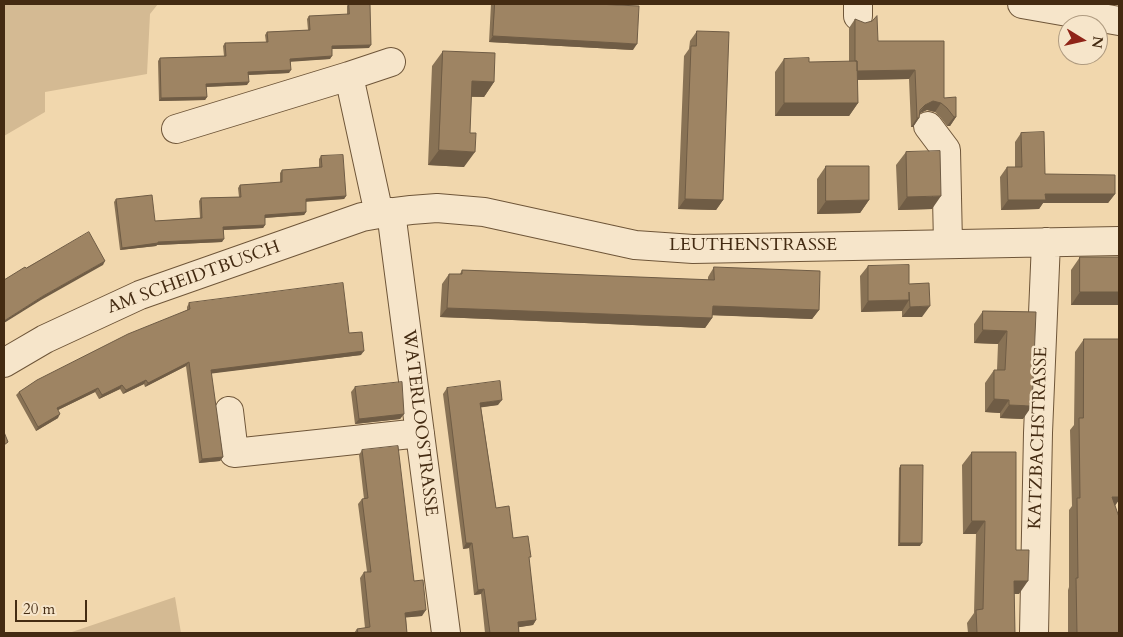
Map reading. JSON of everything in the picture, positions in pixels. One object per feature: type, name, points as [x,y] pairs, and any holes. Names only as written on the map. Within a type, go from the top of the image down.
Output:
[{"type":"street","points":[[1022,4],[1119,21]]},
{"type":"street","points":[[1038,4],[1069,12]]},
{"type":"street","points":[[176,129],[391,62]]},
{"type":"street","name":"WATERLOOSTRASSE","points":[[349,76],[385,213],[420,433],[446,633]]},
{"type":"street","points":[[928,126],[946,150],[948,244]]},
{"type":"street","name":"LEUTHENSTRASSE","points":[[385,213],[436,208],[484,212],[635,245],[693,249],[1119,241]]},
{"type":"street","name":"AM SCHEIDTBUSCH","points":[[4,363],[45,339],[140,295],[362,217],[385,213]]},
{"type":"street","name":"KATZBACHSTRASSE","points":[[1034,633],[1038,433],[1046,242]]},
{"type":"street","points":[[229,411],[234,453],[420,433]]},
{"type":"shaded area","points":[[4,4],[158,4],[150,14],[147,74],[45,92],[45,112],[4,136]]},
{"type":"shaded area","points":[[175,597],[181,633],[69,633]]},
{"type":"building","points":[[349,4],[370,4],[371,45],[332,46],[332,56],[290,59],[291,70],[248,72],[249,82],[206,84],[207,97],[161,98],[160,58],[226,56],[225,43],[268,42],[267,32],[310,30],[309,16],[349,14]]},
{"type":"building","points":[[495,4],[639,6],[637,44],[493,36]]},
{"type":"building","points":[[877,16],[878,41],[944,41],[944,98],[956,97],[956,117],[941,103],[933,101],[920,110],[919,118],[917,118],[915,70],[857,71],[857,61],[855,61],[855,19],[865,23],[872,21]]},
{"type":"building","points":[[697,31],[729,32],[723,200],[685,199],[691,46],[696,46]]},
{"type":"building","points":[[443,51],[495,53],[494,82],[472,81],[470,133],[476,133],[475,152],[439,150]]},
{"type":"building","points":[[809,58],[809,62],[857,61],[858,103],[784,103],[784,59]]},
{"type":"building","points":[[1044,132],[1045,174],[1115,175],[1115,194],[1045,194],[1046,200],[1008,200],[1007,167],[1022,167],[1021,133]]},
{"type":"building","points":[[940,151],[941,196],[907,197],[906,152]]},
{"type":"building","points":[[343,155],[346,196],[306,199],[306,212],[265,215],[265,225],[223,227],[224,239],[158,242],[122,248],[116,199],[152,195],[155,221],[202,218],[201,198],[241,197],[240,185],[282,182],[282,170],[322,167],[321,156]]},
{"type":"building","points":[[826,166],[869,166],[869,200],[826,201]]},
{"type":"building","points":[[89,232],[105,261],[43,296],[4,321],[4,280]]},
{"type":"building","points":[[1080,257],[1119,257],[1119,292],[1080,292]]},
{"type":"building","points":[[909,265],[909,284],[929,283],[930,306],[910,307],[909,292],[909,300],[868,301],[868,266]]},
{"type":"building","points":[[714,267],[820,271],[819,310],[713,306],[712,318],[447,308],[449,274],[462,274],[462,270],[714,280]]},
{"type":"building","points":[[343,283],[349,333],[362,332],[364,351],[211,370],[223,457],[202,459],[189,362],[148,383],[146,380],[126,390],[122,385],[102,395],[98,388],[57,408],[60,414],[38,427],[19,392],[37,380],[128,334],[190,309],[189,303]]},
{"type":"building","points":[[983,311],[1036,312],[1032,406],[1009,405],[1009,400],[994,399],[994,370],[1005,370],[1007,331],[983,330]]},
{"type":"building","points":[[1084,339],[1119,339],[1119,497],[1112,497],[1119,517],[1119,633],[1077,633],[1077,498],[1080,498],[1079,418],[1083,418]]},
{"type":"building","points":[[500,381],[502,400],[480,403],[496,508],[509,506],[513,538],[528,536],[536,620],[518,622],[519,633],[490,633],[484,589],[478,590],[472,543],[466,543],[447,388]]},
{"type":"building","points":[[402,382],[404,414],[359,419],[355,387]]},
{"type":"building","points":[[4,432],[8,442],[4,445]]},
{"type":"building","points":[[398,446],[414,581],[423,580],[426,610],[405,613],[407,633],[358,633],[357,629],[370,627],[364,572],[371,572],[362,499],[368,498],[362,450]]},
{"type":"building","points":[[972,452],[1016,452],[1016,550],[1029,550],[1028,581],[1014,581],[1015,633],[977,633],[976,610],[983,609],[985,521],[972,521]]},
{"type":"building","points":[[901,465],[923,465],[922,543],[900,543]]}]
